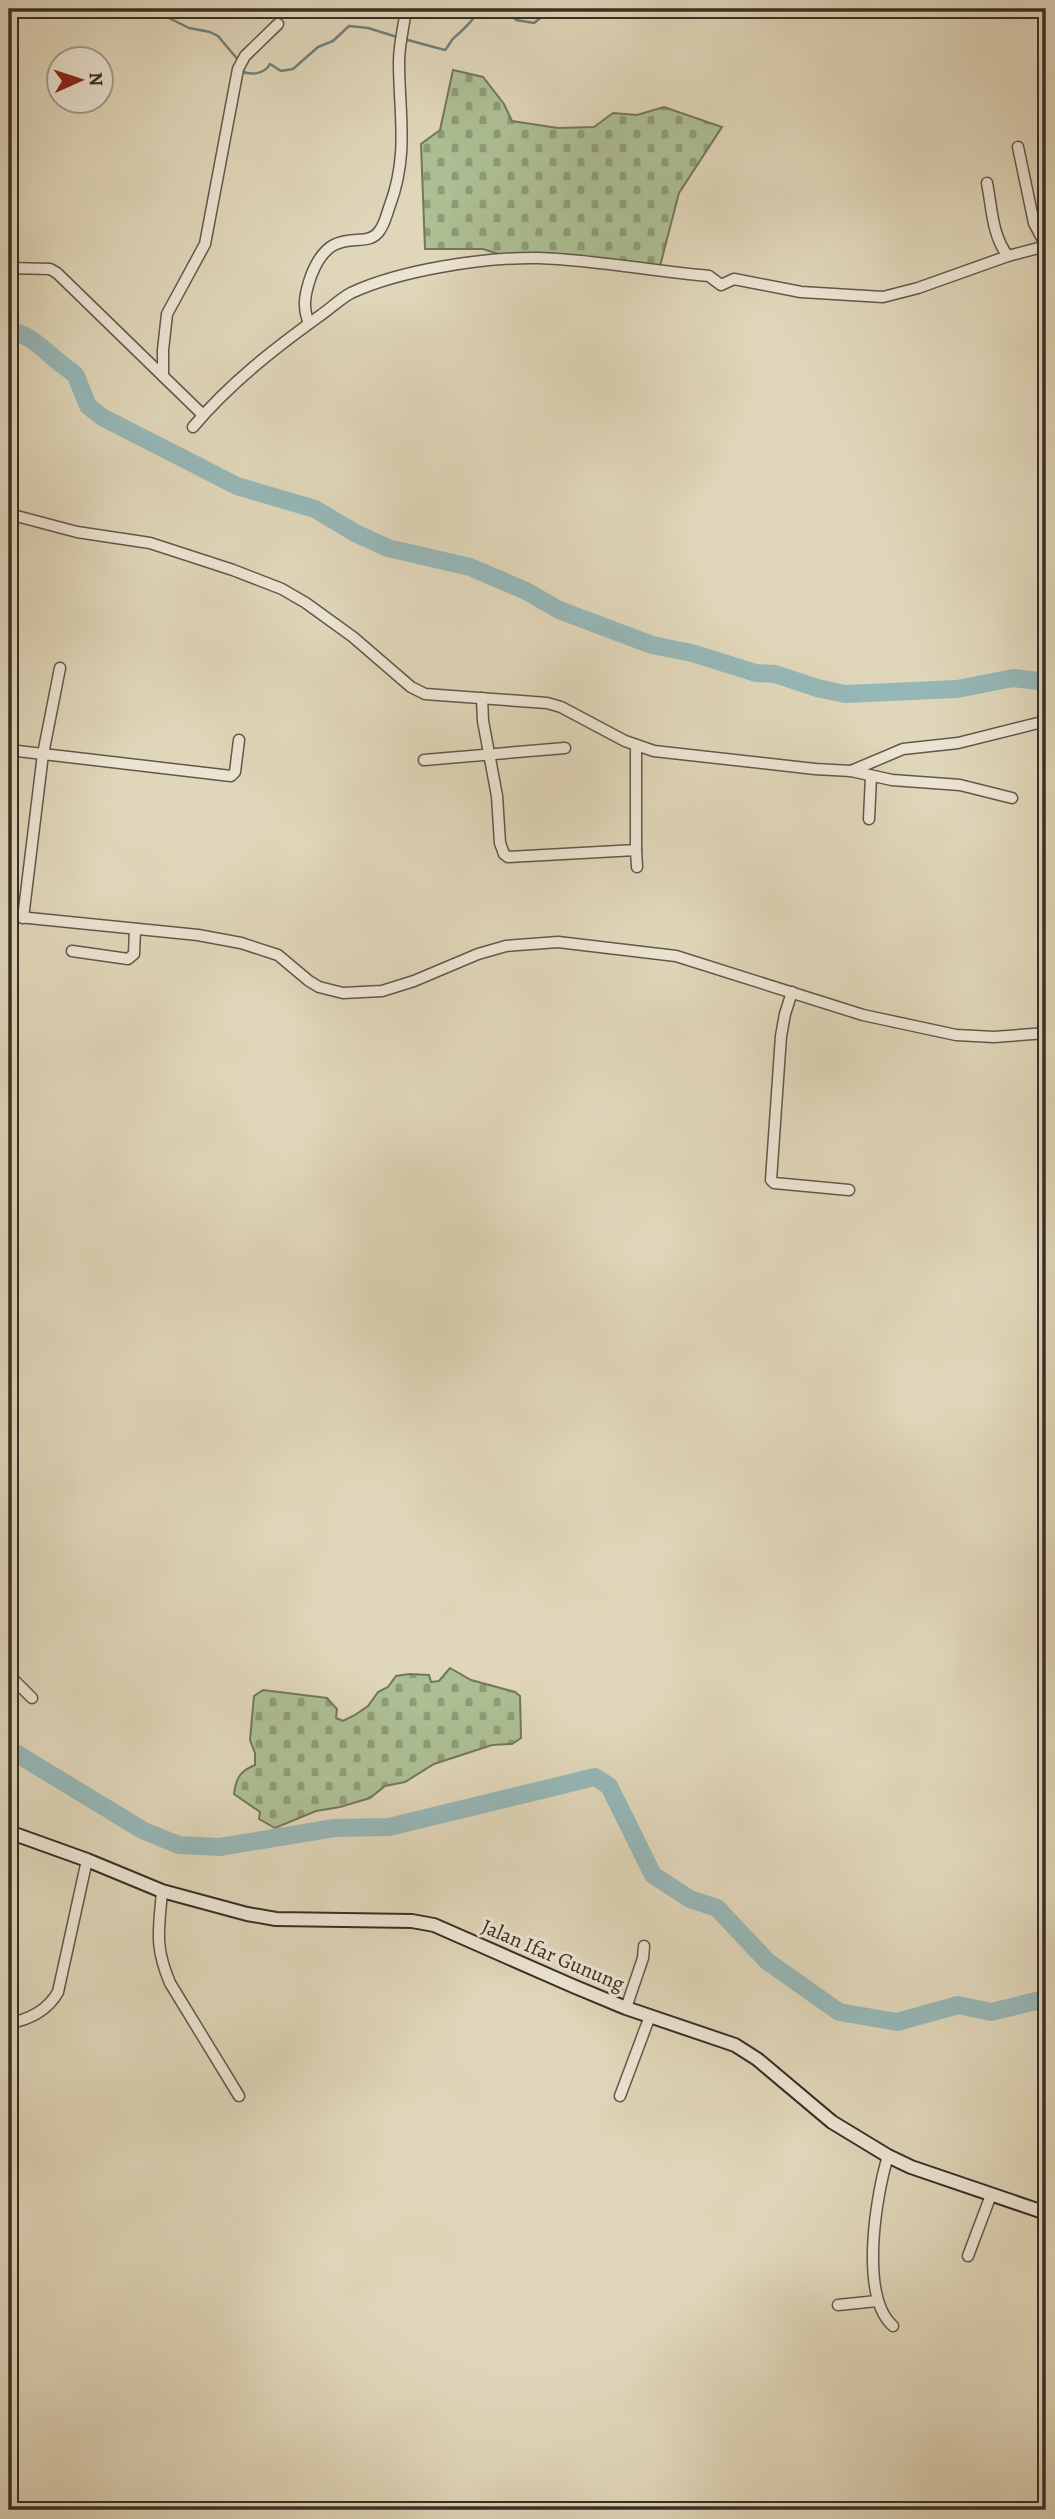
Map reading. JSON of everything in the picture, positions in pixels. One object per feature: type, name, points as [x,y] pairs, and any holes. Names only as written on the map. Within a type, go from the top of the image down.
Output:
[{"type":"street","points":[[309,323],[304,302],[316,263],[333,245],[348,239],[368,239],[375,236],[392,199],[401,157],[403,130],[400,48],[406,9]]},
{"type":"street","points":[[163,376],[167,314],[205,244],[238,69],[245,56],[278,24]]},
{"type":"street","points":[[193,427],[247,373],[341,299],[362,289],[423,272],[503,260],[558,259],[709,276],[721,285],[734,279],[801,292],[883,297],[1046,246],[1034,223],[1018,147]]},
{"type":"street","points":[[987,183],[996,232],[1001,247],[1008,256]]},
{"type":"street","points":[[9,268],[50,269],[57,273],[203,415]]},
{"type":"street","points":[[9,514],[77,532],[150,543],[259,579],[306,603],[353,637],[417,691],[443,697],[547,703],[561,707],[636,745],[672,754],[768,762],[851,771],[892,780],[960,785],[1012,798]]},
{"type":"street","points":[[23,918],[43,754],[60,668]]},
{"type":"street","points":[[482,698],[497,796],[500,843],[508,858],[636,850]]},
{"type":"street","points":[[851,771],[903,749],[958,743],[1046,720]]},
{"type":"street","points":[[9,750],[231,776],[235,772],[239,740]]},
{"type":"street","points":[[636,745],[637,867]]},
{"type":"street","points":[[424,760],[565,748]]},
{"type":"street","points":[[869,820],[871,776]]},
{"type":"street","points":[[9,916],[198,935],[264,949],[278,955],[319,987],[343,993],[382,991],[506,946],[558,942],[676,956],[863,1016],[956,1035],[993,1037],[1046,1033]]},
{"type":"street","points":[[72,951],[128,959],[134,954],[135,929]]},
{"type":"street","points":[[793,992],[781,1036],[771,1180],[774,1184],[849,1190]]},
{"type":"street","points":[[9,1675],[32,1698]]},
{"type":"street","name":"Jalan Ifar Gunung","points":[[9,1832],[162,1891],[247,1914],[276,1919],[422,1922],[626,2008],[735,2045],[757,2059],[832,2122],[888,2156],[911,2167],[1046,2213]]},
{"type":"street","points":[[9,2023],[23,2020],[41,2011],[54,2000],[58,1992],[87,1860]]},
{"type":"street","points":[[162,1891],[158,1941],[162,1963],[170,1983],[239,2096]]},
{"type":"street","points":[[626,2008],[643,1958],[644,1946]]},
{"type":"street","points":[[620,2096],[650,2016]]},
{"type":"street","points":[[888,2156],[876,2204],[874,2235],[877,2301],[886,2320],[893,2326]]},
{"type":"street","points":[[968,2256],[991,2195]]},
{"type":"street","points":[[838,2305],[877,2301]]},
{"type":"green space","points":[[453,70],[483,77],[504,104],[512,121],[558,128],[594,127],[613,113],[637,115],[664,107],[722,127],[679,193],[660,266],[502,255],[483,249],[425,249],[421,144],[440,130]]},
{"type":"green space","points":[[450,1668],[471,1680],[515,1692],[520,1696],[521,1738],[512,1744],[492,1745],[434,1764],[405,1782],[385,1786],[370,1798],[316,1811],[275,1828],[259,1819],[260,1812],[234,1794],[240,1776],[255,1765],[255,1753],[250,1740],[254,1696],[263,1690],[327,1698],[337,1709],[336,1718],[343,1721],[368,1706],[378,1692],[388,1687],[396,1676],[429,1675],[431,1682],[439,1681]]},
{"type":"waterway","points":[[165,9],[167,17],[189,28],[218,36],[239,61]]},
{"type":"waterway","points":[[404,39],[445,50],[479,9]]},
{"type":"waterway","points":[[506,9],[516,20],[534,23],[545,14],[545,9]]},
{"type":"waterway","points":[[240,71],[256,73],[270,64],[281,71],[293,69],[318,47],[333,41],[349,26],[368,28],[397,37]]},
{"type":"waterway","points":[[9,331],[34,341],[71,371],[76,376],[88,406],[102,417],[237,486],[315,509],[355,533],[388,548],[470,567],[526,591],[559,610],[652,645],[692,653],[756,673],[775,674],[845,694],[957,689],[1013,678],[1046,682]]},
{"type":"waterway","points":[[9,1749],[144,1831],[179,1845],[220,1847],[334,1828],[389,1827],[595,1777],[609,1786],[653,1875],[690,1899],[717,1908],[767,1961],[839,2012],[897,2022],[958,2005],[991,2012],[1046,2001]]}]
